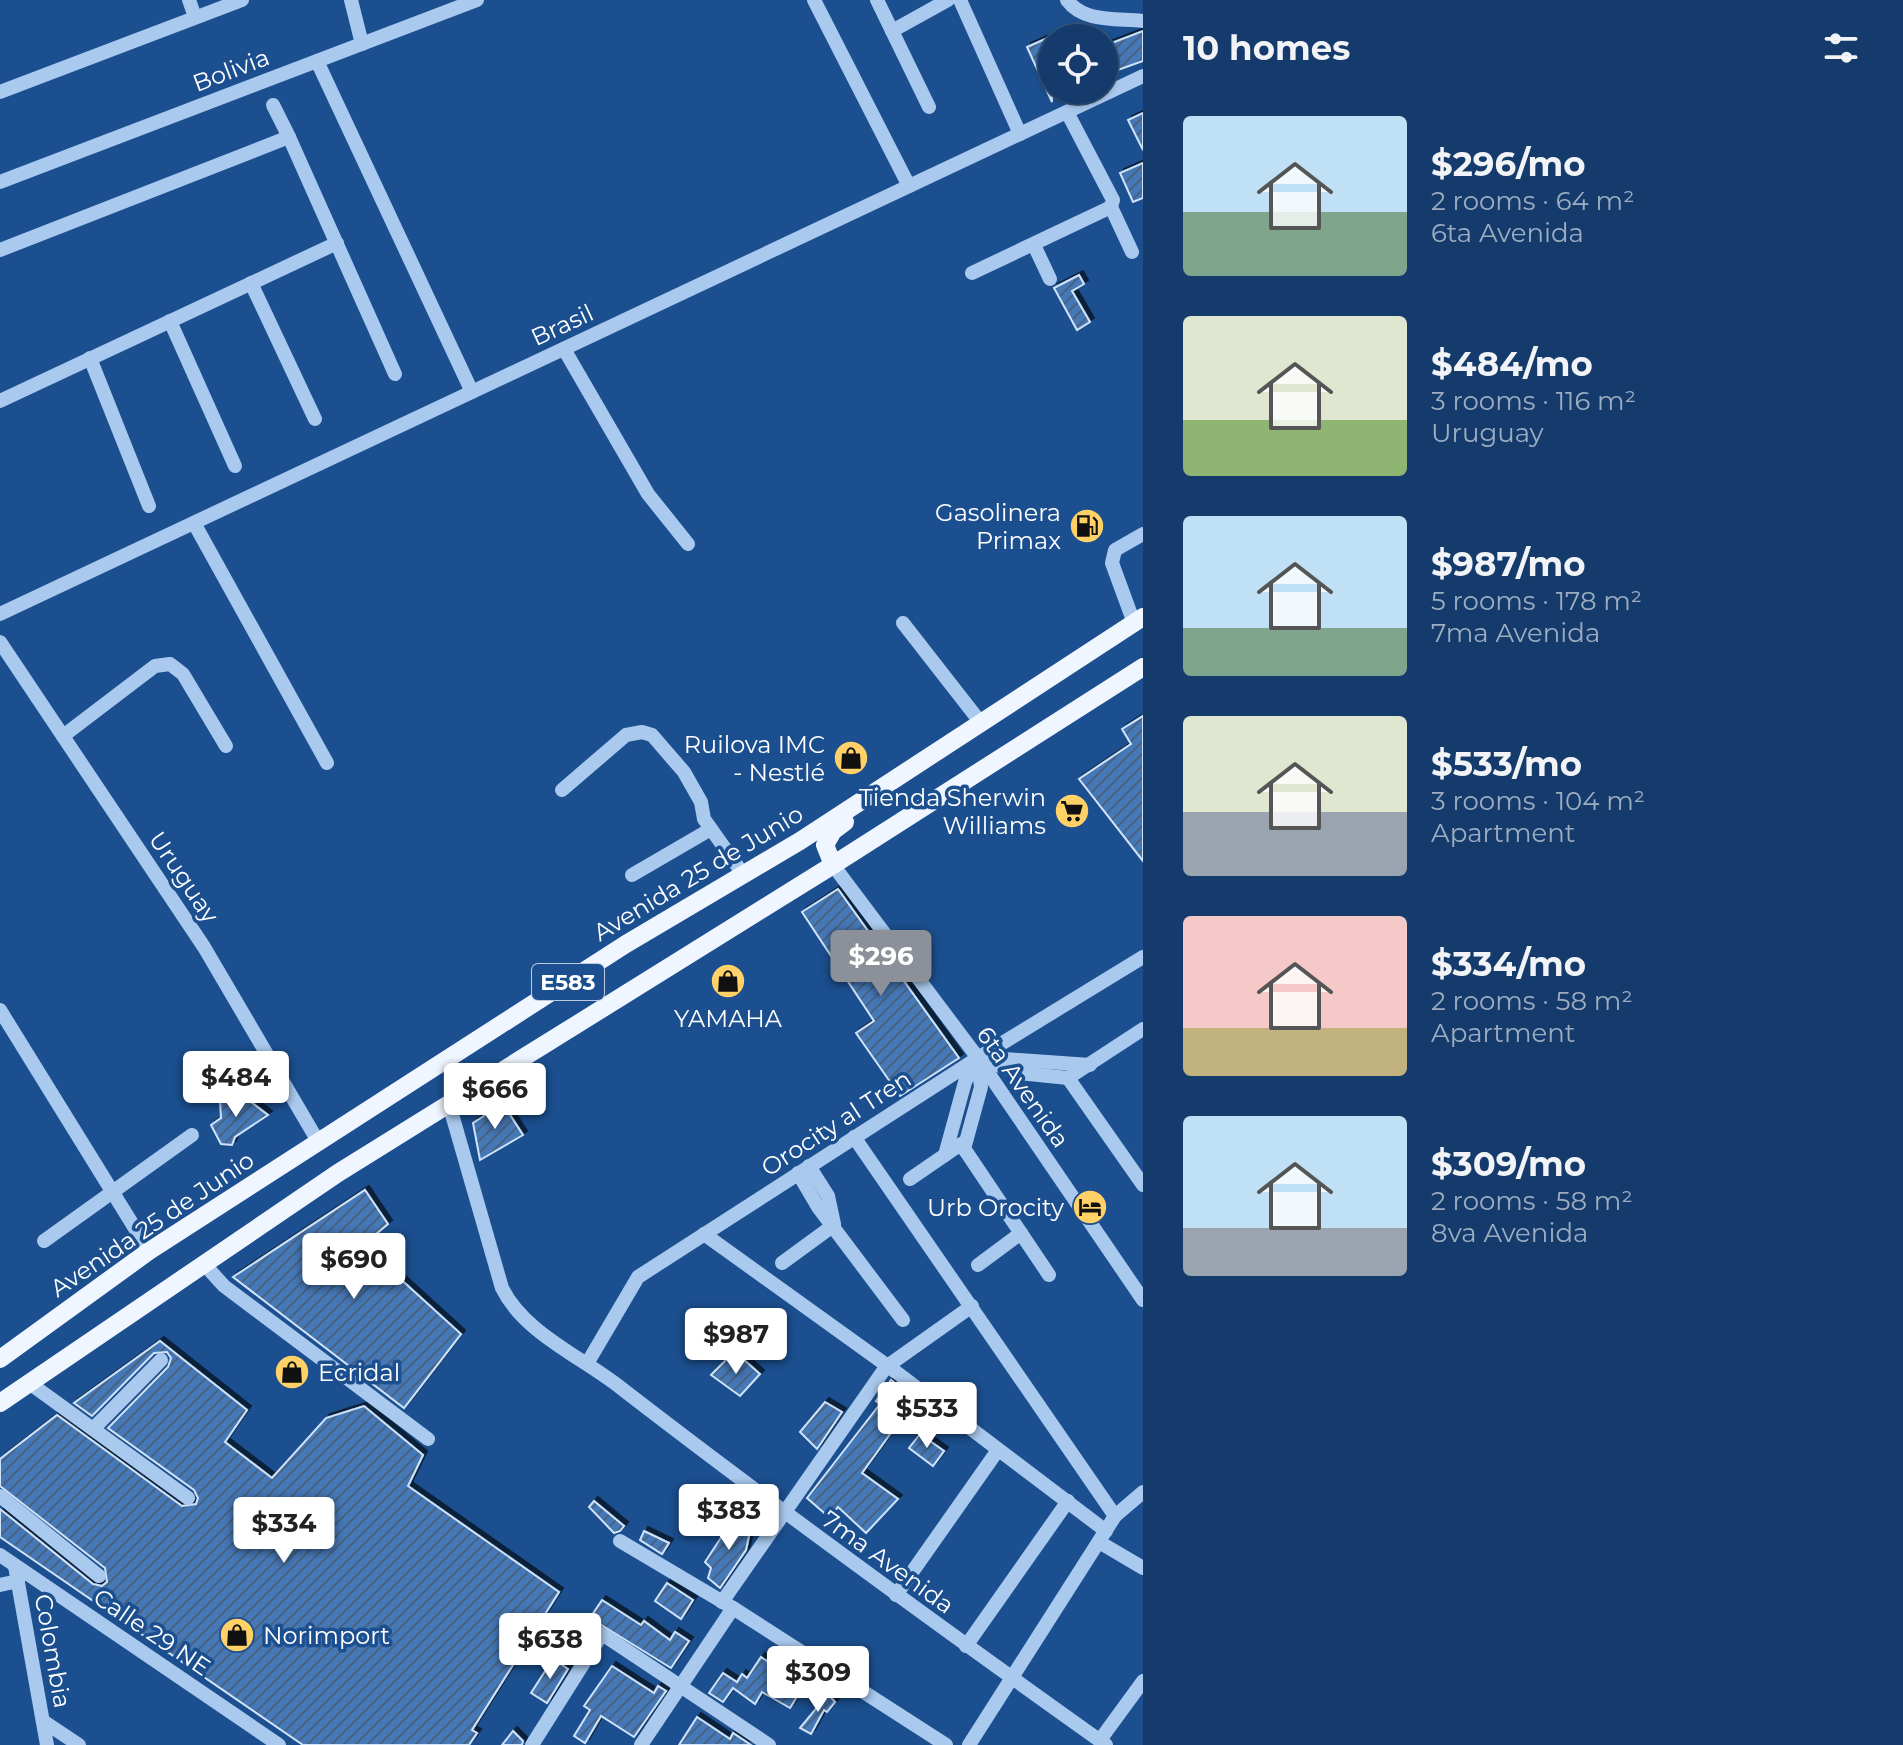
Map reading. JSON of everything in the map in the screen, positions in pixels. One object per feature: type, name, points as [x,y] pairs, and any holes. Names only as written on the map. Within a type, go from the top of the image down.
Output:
[{"type":"main road","name":"Avenida 25 de Junio","points":[[0,1359],[149,1251],[626,944],[923,761],[1139,620]]},
{"type":"main road","name":"E583","points":[[0,1403],[338,1173],[833,865],[1143,667]]},
{"type":"main road","points":[[833,865],[825,850],[833,831],[893,788],[923,761]]},
{"type":"street","points":[[189,0],[195,17]]},
{"type":"street","points":[[2,86],[242,0]]},
{"type":"street","points":[[351,0],[362,44]]},
{"type":"street","name":"Bolivia","points":[[0,182],[477,0]]},
{"type":"street","points":[[814,0],[909,186]]},
{"type":"street","points":[[877,0],[929,107]]},
{"type":"street","points":[[892,31],[948,0]]},
{"type":"street","points":[[960,0],[1020,134]]},
{"type":"street","points":[[1067,0],[1074,9],[1090,17],[1143,21]]},
{"type":"street","points":[[317,61],[472,392]]},
{"type":"street","name":"Brasil","points":[[0,614],[1143,76]]},
{"type":"street","points":[[273,105],[395,374]]},
{"type":"street","points":[[1067,112],[1113,200],[1111,207],[1132,252]]},
{"type":"street","points":[[0,250],[289,137]]},
{"type":"street","points":[[972,273],[1111,207]]},
{"type":"street","points":[[0,401],[337,243]]},
{"type":"street","points":[[1034,245],[1050,279]]},
{"type":"street","points":[[251,283],[315,419]]},
{"type":"street","points":[[170,321],[235,466]]},
{"type":"street","points":[[564,349],[648,494],[688,544]]},
{"type":"street","points":[[90,358],[149,506]]},
{"type":"street","points":[[194,523],[327,763]]},
{"type":"street","points":[[1139,620],[1112,563],[1115,550],[1143,534]]},
{"type":"street","points":[[903,623],[981,723]]},
{"type":"street","name":"Uruguay","points":[[0,642],[204,947],[319,1143]]},
{"type":"street","points":[[63,736],[155,666],[170,664],[183,674],[226,746]]},
{"type":"street","points":[[562,790],[626,735],[642,732],[652,735],[684,772],[711,829],[743,874]]},
{"type":"street","points":[[632,875],[711,829]]},
{"type":"street","name":"6ta Avenida","points":[[833,865],[978,1058],[1143,1300]]},
{"type":"street","name":"Orocity al Tren","points":[[588,1362],[638,1277],[978,1058],[1143,957]]},
{"type":"street","points":[[0,1010],[149,1251]]},
{"type":"street","points":[[978,1058],[1019,1073],[1068,1078],[1143,1029]]},
{"type":"street","points":[[978,1058],[1090,1065]]},
{"type":"street","points":[[964,1149],[981,1087],[978,1058]]},
{"type":"street","points":[[945,1155],[965,1082],[978,1058]]},
{"type":"street","points":[[1068,1078],[1143,1185]]},
{"type":"street","name":"7ma Avenida","points":[[449,1104],[502,1288],[511,1307],[526,1322],[588,1362],[783,1513],[1103,1743]]},
{"type":"street","points":[[44,1241],[192,1135]]},
{"type":"street","points":[[854,1137],[1115,1516]]},
{"type":"street","points":[[910,1179],[961,1144],[1049,1275]]},
{"type":"street","points":[[804,1170],[828,1196],[834,1225],[903,1320]]},
{"type":"street","points":[[782,1263],[834,1225]]},
{"type":"street","points":[[978,1265],[1021,1233]]},
{"type":"street","points":[[704,1234],[1068,1501],[1103,1536],[1143,1568]]},
{"type":"street","points":[[204,1264],[224,1286],[428,1439]]},
{"type":"street","points":[[641,1745],[783,1513],[886,1367],[972,1306]]},
{"type":"street","points":[[93,1429],[161,1360]]},
{"type":"street","points":[[28,1382],[188,1498]]},
{"type":"street","points":[[896,1595],[998,1450]]},
{"type":"street","points":[[969,1745],[1015,1679],[1115,1516],[1143,1492]]},
{"type":"street","points":[[0,1496],[99,1576]]},
{"type":"street","points":[[966,1646],[1068,1501]]},
{"type":"street","points":[[620,1541],[728,1605],[928,1741],[946,1745]]},
{"type":"street","name":"Calle 29 NE","points":[[0,1555],[17,1573],[279,1745]]},
{"type":"street","points":[[0,1585],[17,1573]]},
{"type":"street","name":"Colombia","points":[[17,1573],[47,1745]]},
{"type":"street","points":[[532,1745],[602,1634],[764,1744]]},
{"type":"street","points":[[1103,1743],[1143,1681]]},
{"type":"street","points":[[43,1721],[79,1745]]},
{"type":"building","points":[[1143,31],[1143,61],[1118,70],[1118,41]]},
{"type":"building","points":[[1038,42],[1038,71],[1027,47]]},
{"type":"building","points":[[1143,113],[1143,150],[1128,120]]},
{"type":"building","points":[[1143,163],[1143,198],[1133,202],[1120,173]]},
{"type":"building","points":[[1079,275],[1084,284],[1072,291],[1090,322],[1077,330],[1054,288]]},
{"type":"building","points":[[1143,716],[1143,861],[1079,779],[1131,744],[1122,729]]},
{"type":"building","points":[[838,889],[959,1058],[900,1096],[856,1033],[874,1021],[802,912]]},
{"type":"building","points":[[247,1099],[268,1115],[235,1137],[232,1145],[221,1144],[211,1125],[221,1118],[220,1101]]},
{"type":"building","points":[[503,1104],[523,1135],[480,1160],[473,1123]]},
{"type":"building","points":[[365,1190],[388,1224],[363,1245],[461,1334],[404,1408],[233,1277]]},
{"type":"building","points":[[160,1341],[247,1410],[225,1442],[272,1478],[326,1418],[364,1406],[423,1455],[408,1486],[559,1592],[472,1730],[477,1733],[469,1745],[303,1745],[0,1537],[0,1509],[93,1584],[102,1586],[107,1582],[105,1568],[0,1486],[0,1459],[57,1415],[182,1506],[196,1504],[198,1498],[194,1490],[108,1428],[168,1367],[171,1358],[167,1352],[154,1353],[92,1416],[74,1403]]},
{"type":"building","points":[[742,1358],[760,1374],[740,1396],[711,1375],[727,1359],[733,1366]]},
{"type":"building","points":[[891,1380],[919,1402],[903,1421],[901,1419],[862,1473],[898,1499],[866,1533],[838,1507],[830,1518],[807,1498],[880,1404],[876,1401]]},
{"type":"building","points":[[825,1402],[842,1412],[817,1449],[800,1432]]},
{"type":"building","points":[[920,1434],[944,1451],[933,1466],[909,1448]]},
{"type":"building","points":[[594,1501],[624,1526],[620,1531],[614,1533],[589,1507]]},
{"type":"building","points":[[753,1518],[746,1550],[720,1588],[708,1578],[711,1568],[705,1562],[726,1530]]},
{"type":"building","points":[[644,1531],[669,1543],[662,1554],[640,1540]]},
{"type":"building","points":[[667,1583],[693,1600],[681,1619],[655,1601]]},
{"type":"building","points":[[602,1600],[641,1625],[644,1621],[670,1640],[675,1632],[689,1641],[671,1668],[590,1618]]},
{"type":"building","points":[[761,1657],[776,1667],[778,1663],[790,1670],[784,1680],[801,1690],[790,1708],[762,1692],[755,1704],[733,1688],[723,1702],[709,1693],[723,1673],[737,1682],[742,1674],[747,1678]]},
{"type":"building","points":[[553,1659],[568,1669],[547,1703],[531,1693]]},
{"type":"building","points":[[612,1666],[654,1693],[658,1686],[666,1691],[634,1737],[601,1716],[585,1743],[574,1736],[590,1710],[584,1706]]},
{"type":"building","points":[[828,1694],[835,1702],[827,1712],[824,1710],[811,1734],[800,1728]]},
{"type":"building","points":[[697,1717],[730,1739],[733,1733],[751,1745],[679,1745]]},
{"type":"building","points":[[513,1731],[523,1741],[522,1745],[502,1745]]},
{"type":"place","name":"Gasolinera Primax","points":[[1087,526]]},
{"type":"place","name":"Ruilova IMC - Nestlé","points":[[851,758]]},
{"type":"place","name":"Tienda Sherwin Williams","points":[[1072,811]]},
{"type":"place","name":"YAMAHA","points":[[728,981]]},
{"type":"place","name":"Urb Orocity","points":[[1090,1207]]},
{"type":"place","name":"Ecridal","points":[[292,1372]]},
{"type":"place","name":"Norimport","points":[[237,1635]]}]
